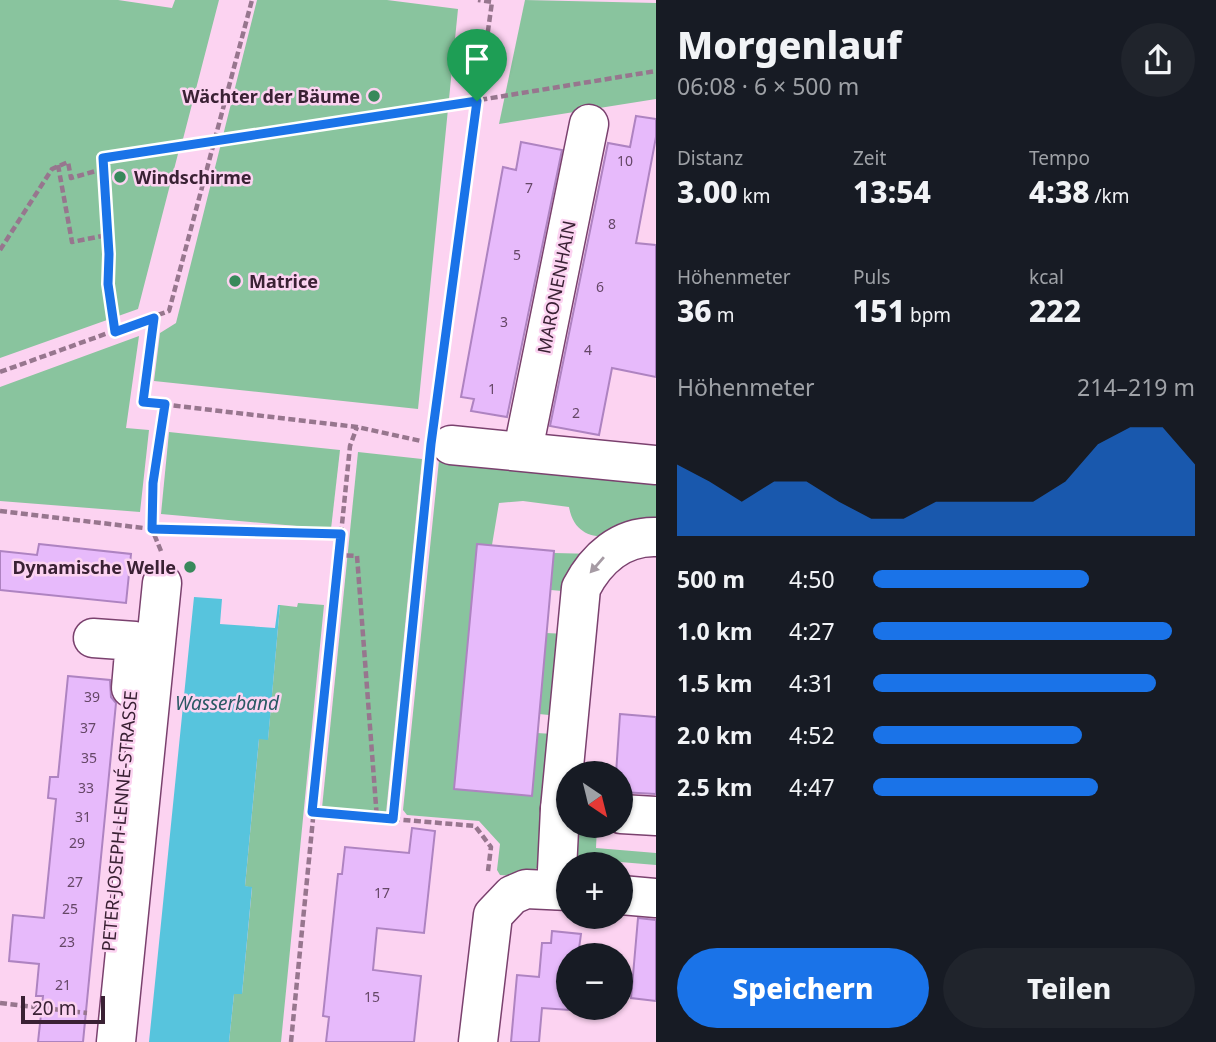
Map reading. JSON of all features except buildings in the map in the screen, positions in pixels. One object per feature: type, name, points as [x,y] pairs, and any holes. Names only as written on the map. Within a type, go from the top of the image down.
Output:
[{"type":"street","name":"MARONENHAIN","points":[[523,450],[589,124]]},
{"type":"street","points":[[436,445],[523,450],[656,465]]},
{"type":"street","points":[[568,761],[581,588],[593,567],[613,550],[638,539],[656,537]]},
{"type":"street","points":[[105,1033],[162,583]]},
{"type":"street","name":"PETER-JOSEPH-LENNÉ-STRASSE","points":[[93,638],[135,641],[105,1033]]},
{"type":"street","points":[[634,815],[656,816]]},
{"type":"street","points":[[478,1042],[493,915],[512,895],[526,889],[556,891]]},
{"type":"street","points":[[633,896],[656,898]]},
{"type":"path","points":[[393,819],[477,101],[492,2],[478,0]]},
{"type":"path","points":[[0,372],[169,311],[217,143],[251,2]]},
{"type":"path","points":[[115,332],[108,284],[103,158],[217,143],[656,71]]},
{"type":"path","points":[[0,250],[52,169],[68,162],[71,178],[103,169]]},
{"type":"path","points":[[58,165],[72,242],[107,235]]},
{"type":"path","points":[[154,318],[143,402],[356,427],[436,445]]},
{"type":"path","points":[[162,583],[163,555],[152,529],[153,483],[165,404]]},
{"type":"path","points":[[291,1042],[350,446],[356,427]]},
{"type":"path","points":[[0,511],[152,529],[341,534]]},
{"type":"path","points":[[339,555],[357,556],[376,819]]},
{"type":"path","points":[[312,812],[475,826],[491,847],[488,872],[501,904]]},
{"type":"path","points":[[0,1003],[105,1033]]},
{"type":"green space","points":[[0,0],[118,0],[172,8],[175,0],[219,0],[183,139],[138,149],[138,159],[179,150],[138,309],[0,358]]},
{"type":"green space","points":[[257,0],[387,0],[458,9],[418,409],[154,381],[160,333],[176,323]]},
{"type":"green space","points":[[525,0],[656,3],[656,99],[499,124]]},
{"type":"green space","points":[[139,336],[126,428],[149,430],[140,512],[0,501],[0,387]]},
{"type":"green space","points":[[169,432],[340,450],[331,529],[161,514]]},
{"type":"green space","points":[[358,452],[422,459],[386,813],[322,808]]},
{"type":"green space","points":[[439,460],[656,481],[656,529],[604,537],[582,530],[574,521],[569,507],[523,501],[499,503],[492,545],[477,544],[454,788],[537,733],[553,734],[538,867],[525,877],[500,875],[497,870],[500,844],[479,821],[407,815],[403,810]]},
{"type":"green space","points":[[554,553],[596,554],[562,591],[551,590]]},
{"type":"green space","points":[[298,603],[324,605],[281,1042],[229,1042],[234,994],[242,994],[252,888],[245,886],[259,739],[268,739],[280,605],[297,607]]},
{"type":"green space","points":[[546,633],[567,634],[559,716],[539,714]]},
{"type":"green space","points":[[573,838],[596,838],[596,848],[656,853],[656,865],[633,863],[633,852],[571,852]]},
{"type":"water","name":"Wasserband","points":[[194,597],[222,599],[220,624],[275,628],[280,605],[268,740],[259,739],[245,886],[252,887],[242,994],[234,994],[229,1042],[149,1042]]},
{"type":"place","name":"Wächter der Bäume","points":[[374,96]]},
{"type":"place","name":"Windschirme","points":[[120,177]]},
{"type":"place","name":"Matrice","points":[[235,281]]},
{"type":"place","name":"Dynamische Welle","points":[[190,567]]},
{"type":"route","points":[[477,101],[431,444],[393,819],[312,812],[341,534],[152,529],[153,483],[165,404],[143,402],[154,318],[115,332],[108,284],[109,254],[103,158],[217,143],[477,101]]}]
